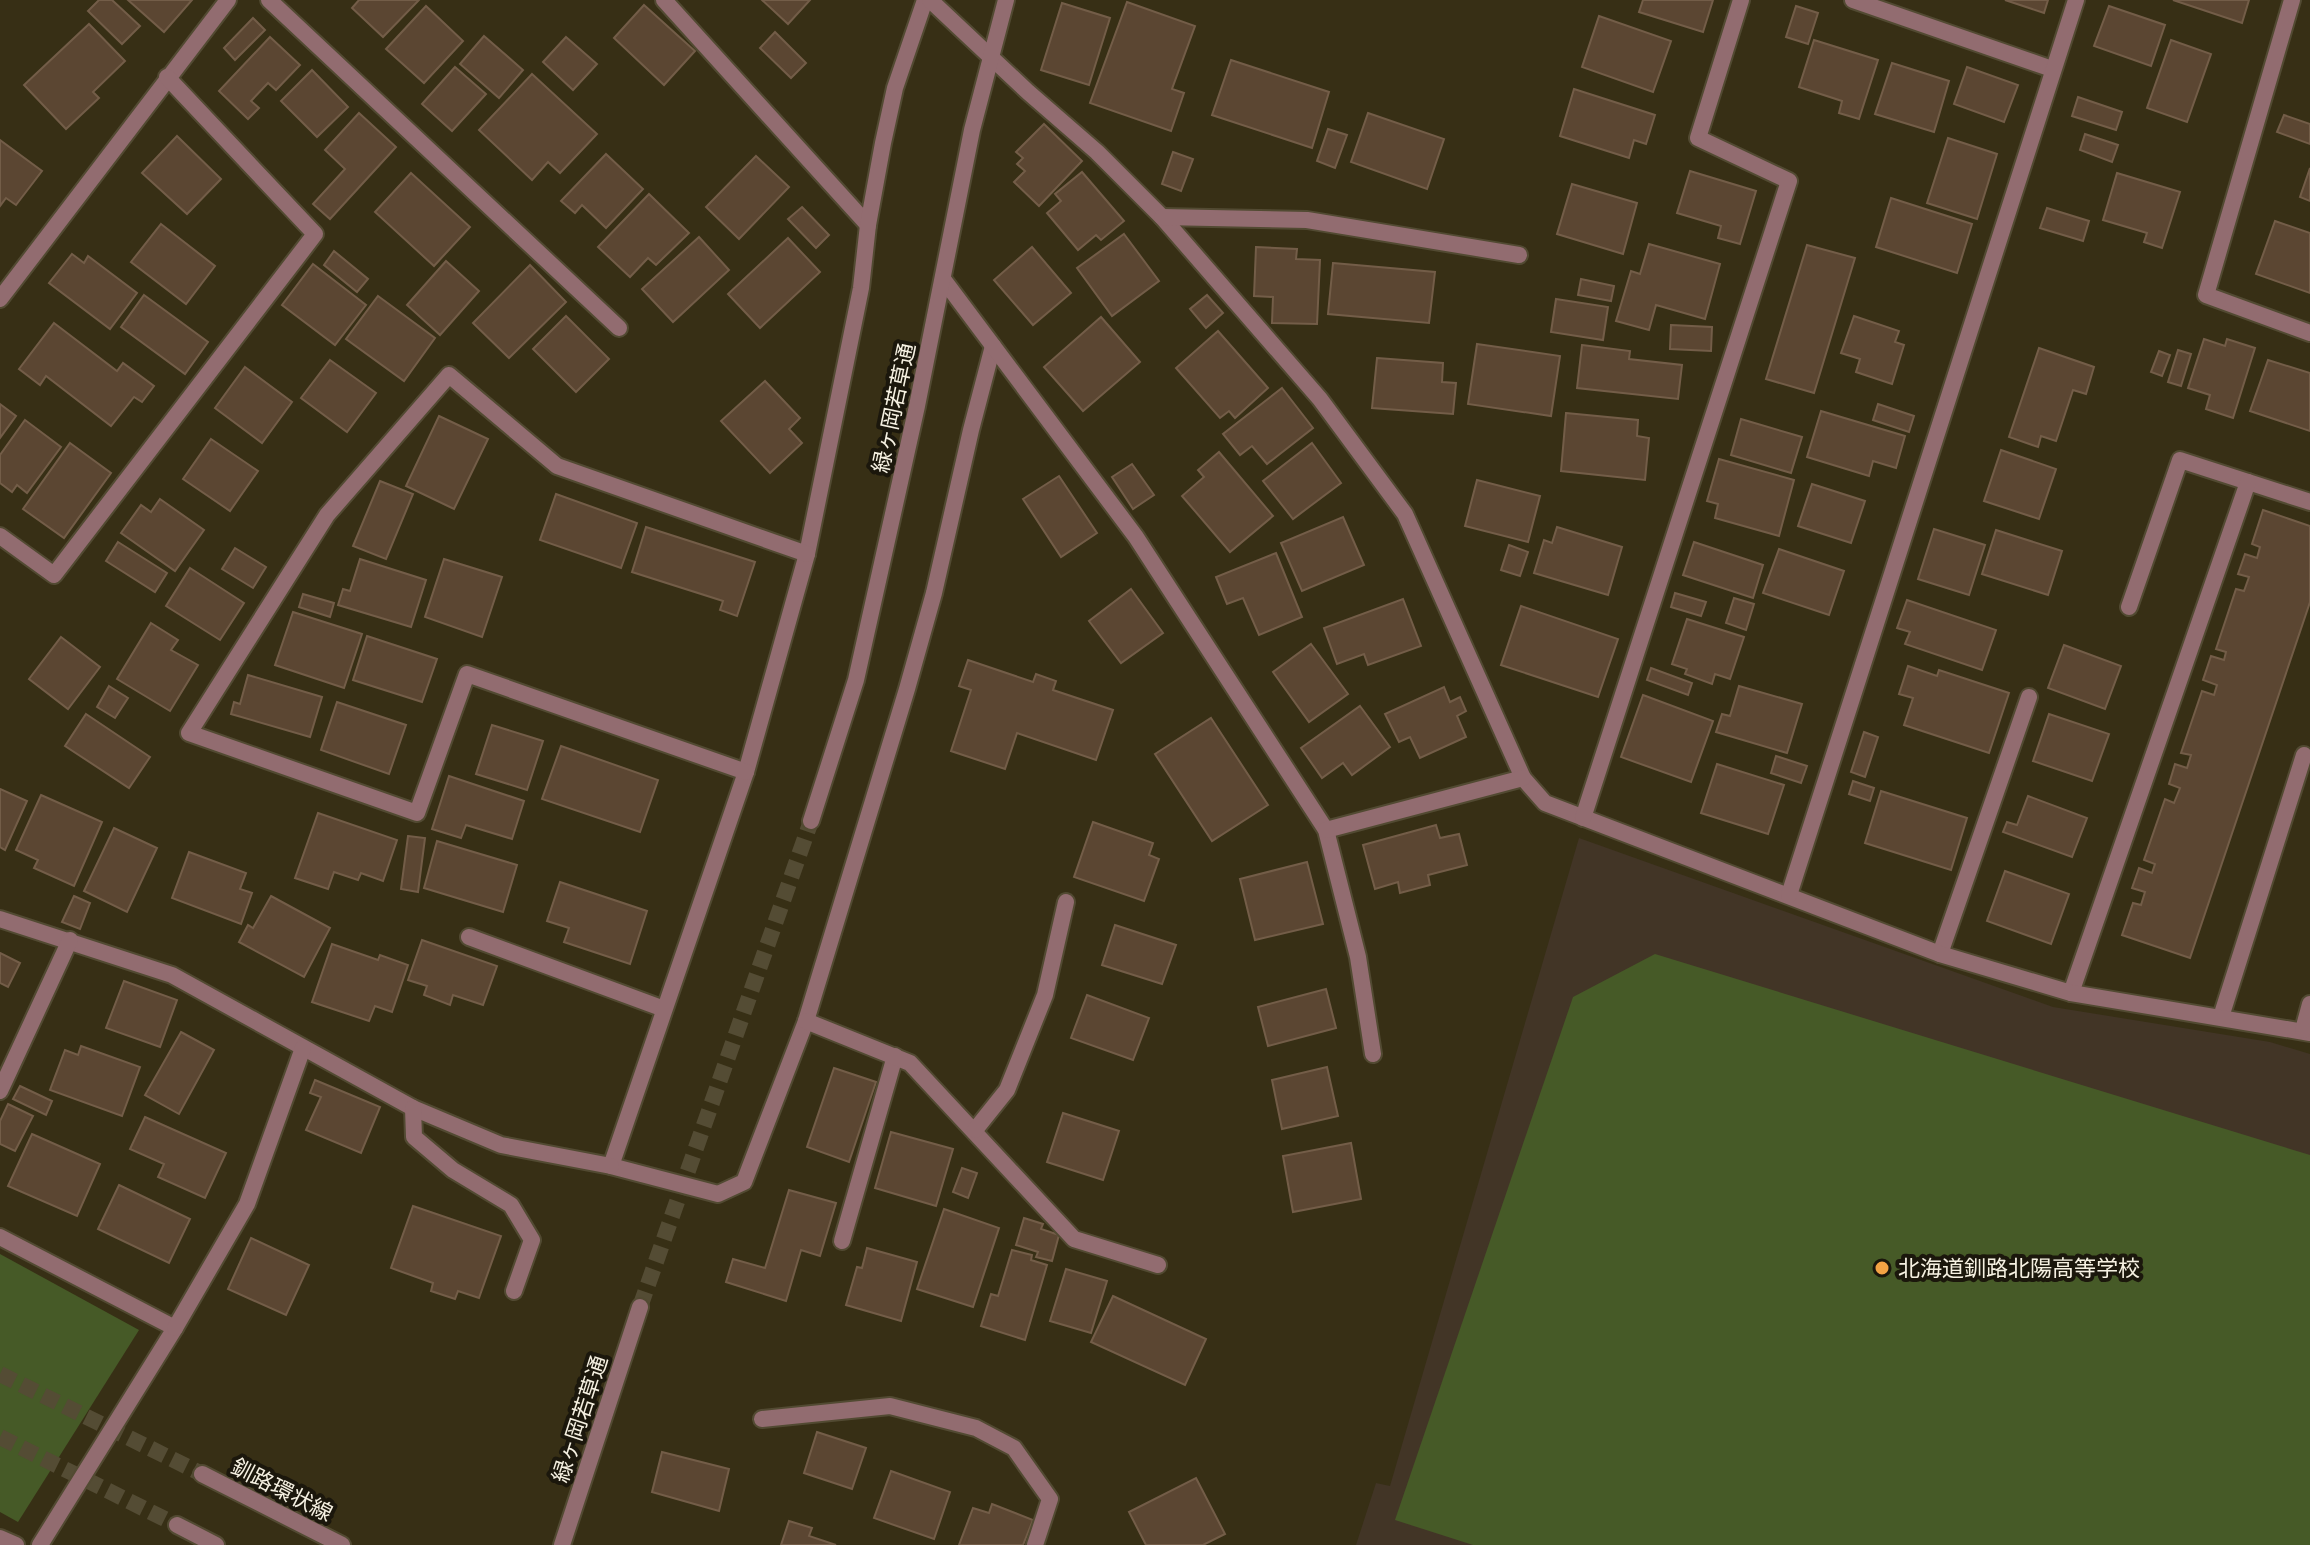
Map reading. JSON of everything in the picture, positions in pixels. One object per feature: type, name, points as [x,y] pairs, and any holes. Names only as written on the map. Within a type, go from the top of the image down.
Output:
[{"type":"street","points":[[0,299],[228,0]]},
{"type":"street","points":[[269,0],[619,328]]},
{"type":"street","points":[[664,0],[868,225]]},
{"type":"street","points":[[611,1166],[746,772],[807,554],[858,303],[868,225],[895,88],[928,0],[1097,152],[1162,217],[1320,399],[1405,514],[1523,778],[1545,803],[1940,954],[2071,993],[2306,1032],[2310,1004]]},
{"type":"street","name":"緑ヶ岡若草通","points":[[811,821],[856,680],[886,552],[990,54],[1006,0]]},
{"type":"street","points":[[1583,818],[1789,181],[1698,138],[1741,0]]},
{"type":"street","points":[[1853,0],[2052,69]]},
{"type":"street","points":[[1789,895],[2076,0]]},
{"type":"street","points":[[2292,0],[2206,295],[2310,333]]},
{"type":"street","points":[[0,536],[54,575],[315,234],[167,77]]},
{"type":"street","points":[[1162,217],[1307,220],[1519,255]]},
{"type":"street","points":[[943,279],[1136,537],[1326,830],[1358,957],[1373,1054]]},
{"type":"street","points":[[0,919],[172,975],[413,1108],[501,1145],[611,1166],[718,1194],[744,1182],[806,1021],[931,607],[993,346]]},
{"type":"street","points":[[746,772],[467,674],[417,813],[189,733],[327,515],[449,375],[557,466],[807,554]]},
{"type":"street","points":[[2129,607],[2180,460],[2310,502]]},
{"type":"street","points":[[2071,993],[2248,482]]},
{"type":"street","points":[[1940,954],[2029,697]]},
{"type":"street","points":[[2221,1017],[2304,755]]},
{"type":"street","points":[[1326,830],[1523,778]]},
{"type":"street","points":[[975,1130],[1007,1090],[1040,1009],[1066,902]]},
{"type":"street","points":[[469,937],[664,1009]]},
{"type":"street","points":[[0,1091],[70,940]]},
{"type":"street","points":[[806,1021],[910,1063],[1074,1239],[1158,1265]]},
{"type":"street","points":[[40,1545],[175,1328],[247,1204],[303,1048]]},
{"type":"street","points":[[842,1241],[895,1056]]},
{"type":"street","points":[[413,1108],[414,1137],[453,1170],[511,1205],[532,1240],[514,1291]]},
{"type":"street","points":[[0,1237],[175,1328]]},
{"type":"street","name":"緑ヶ岡若草通","points":[[562,1545],[640,1307]]},
{"type":"street","points":[[762,1419],[890,1406],[976,1428],[1014,1448],[1050,1499],[1035,1545]]},
{"type":"street","name":"釧路環状線","points":[[202,1474],[342,1545]]},
{"type":"street","points":[[177,1525],[216,1545]]},
{"type":"street","points":[[0,1538],[16,1545]]},
{"type":"shaded area","name":"北海道釧路北陽高等学校","points":[[1579,838],[2053,1007],[2270,1042],[2310,1054],[2310,1545],[1356,1545],[1376,1483],[1390,1486]]},
{"type":"green space","name":"北海道釧路北陽高等学校","points":[[1655,954],[2310,1155],[2310,1545],[1473,1545],[1395,1520],[1573,997]]},
{"type":"green space","points":[[0,1254],[139,1330],[18,1522],[0,1512]]},
{"type":"building","points":[[99,0],[112,0],[140,26],[122,44],[88,11]]},
{"type":"building","points":[[128,0],[192,0],[164,32]]},
{"type":"building","points":[[359,0],[419,0],[383,37],[352,8]]},
{"type":"building","points":[[762,0],[810,0],[788,24]]},
{"type":"building","points":[[1643,0],[1713,0],[1703,32],[1639,12]]},
{"type":"building","points":[[2005,0],[2048,0],[2044,13]]},
{"type":"building","points":[[2173,0],[2249,0],[2242,23]]},
{"type":"building","points":[[1127,2],[1195,26],[1172,89],[1184,93],[1171,131],[1090,103]]},
{"type":"building","points":[[1062,3],[1110,18],[1089,85],[1041,70]]},
{"type":"building","points":[[644,5],[695,51],[664,85],[614,38]]},
{"type":"building","points":[[426,6],[463,41],[424,83],[386,49]]},
{"type":"building","points":[[1796,6],[1818,13],[1808,44],[1786,37]]},
{"type":"building","points":[[2109,6],[2165,25],[2151,66],[2094,46]]},
{"type":"building","points":[[1599,16],[1671,41],[1653,92],[1582,67]]},
{"type":"building","points":[[253,18],[265,30],[235,60],[224,48]]},
{"type":"building","points":[[89,24],[125,61],[93,92],[99,98],[66,129],[24,85]]},
{"type":"building","points":[[775,32],[806,63],[791,78],[760,48]]},
{"type":"building","points":[[484,36],[523,70],[499,98],[460,64]]},
{"type":"building","points":[[270,37],[300,65],[276,90],[268,83],[251,101],[259,108],[248,119],[219,91]]},
{"type":"building","points":[[566,37],[597,64],[573,90],[543,62]]},
{"type":"building","points":[[1814,40],[1878,60],[1859,119],[1839,113],[1842,101],[1799,87]]},
{"type":"building","points":[[2171,40],[2211,54],[2187,122],[2147,108]]},
{"type":"building","points":[[1231,60],[1329,92],[1312,148],[1212,115]]},
{"type":"building","points":[[1892,63],[1949,81],[1934,132],[1875,114]]},
{"type":"building","points":[[455,67],[486,94],[452,131],[422,104]]},
{"type":"building","points":[[1967,67],[2018,85],[2004,122],[1954,104]]},
{"type":"building","points":[[312,70],[348,107],[317,137],[281,101]]},
{"type":"building","points":[[532,74],[597,134],[560,173],[548,162],[532,180],[479,130]]},
{"type":"building","points":[[1574,89],[1655,115],[1646,144],[1634,140],[1629,158],[1560,136]]},
{"type":"building","points":[[2078,97],[2122,112],[2116,130],[2072,116]]},
{"type":"building","points":[[359,113],[396,147],[330,219],[313,204],[345,169],[325,150]]},
{"type":"building","points":[[1368,113],[1444,139],[1427,189],[1351,162]]},
{"type":"building","points":[[2284,115],[2310,124],[2310,144],[2277,132]]},
{"type":"building","points":[[1044,124],[1082,161],[1039,206],[1014,182],[1025,171],[1017,164],[1023,158],[1016,152]]},
{"type":"building","points":[[1328,129],[1347,135],[1335,168],[1317,161]]},
{"type":"building","points":[[2085,134],[2118,145],[2112,162],[2080,150]]},
{"type":"building","points":[[177,136],[221,179],[187,214],[142,173]]},
{"type":"building","points":[[1948,138],[1997,154],[1977,219],[1927,203]]},
{"type":"building","points":[[0,140],[42,171],[16,205],[6,198],[0,206]]},
{"type":"building","points":[[1173,152],[1193,159],[1181,191],[1162,184]]},
{"type":"building","points":[[606,154],[643,189],[606,228],[582,205],[575,213],[561,201]]},
{"type":"building","points":[[756,156],[789,187],[739,239],[706,207]]},
{"type":"building","points":[[2310,168],[2310,201],[2300,197]]},
{"type":"building","points":[[1690,171],[1756,191],[1740,244],[1718,238],[1721,226],[1677,213]]},
{"type":"building","points":[[1082,172],[1124,221],[1101,240],[1096,235],[1078,250],[1047,213],[1061,201],[1055,194]]},
{"type":"building","points":[[411,173],[470,227],[434,266],[375,212]]},
{"type":"building","points":[[2117,173],[2180,192],[2162,248],[2144,242],[2147,233],[2103,220]]},
{"type":"building","points":[[1572,184],[1637,203],[1623,254],[1557,234]]},
{"type":"building","points":[[649,194],[689,233],[656,265],[648,258],[630,277],[598,247]]},
{"type":"building","points":[[1891,198],[1972,224],[1957,273],[1876,247]]},
{"type":"building","points":[[802,207],[829,235],[816,248],[788,219]]},
{"type":"building","points":[[2047,208],[2089,221],[2083,241],[2040,228]]},
{"type":"building","points":[[2275,221],[2310,233],[2310,293],[2256,274]]},
{"type":"building","points":[[161,224],[215,266],[186,304],[131,262]]},
{"type":"building","points":[[1124,234],[1159,281],[1112,316],[1077,268]]},
{"type":"building","points":[[699,237],[729,270],[673,322],[642,289]]},
{"type":"building","points":[[788,238],[820,272],[760,328],[728,294]]},
{"type":"building","points":[[1649,244],[1720,264],[1705,319],[1656,305],[1649,330],[1616,321],[1631,271],[1640,274]]},
{"type":"building","points":[[1807,245],[1855,258],[1814,393],[1766,379]]},
{"type":"building","points":[[1032,247],[1071,293],[1033,325],[994,280]]},
{"type":"building","points":[[1256,247],[1297,249],[1296,259],[1320,260],[1317,324],[1272,323],[1273,297],[1254,296]]},
{"type":"building","points":[[334,251],[368,279],[357,292],[324,265]]},
{"type":"building","points":[[72,254],[84,263],[88,256],[137,293],[110,329],[49,283]]},
{"type":"building","points":[[446,261],[479,291],[440,335],[407,305]]},
{"type":"building","points":[[1333,263],[1435,272],[1429,323],[1328,314]]},
{"type":"building","points":[[313,264],[366,305],[335,345],[282,305]]},
{"type":"building","points":[[530,265],[566,302],[509,358],[473,323]]},
{"type":"building","points":[[1581,279],[1614,286],[1611,301],[1578,295]]},
{"type":"building","points":[[144,295],[208,342],[185,374],[121,327]]},
{"type":"building","points":[[1207,295],[1223,313],[1206,328],[1190,309]]},
{"type":"building","points":[[378,296],[435,338],[404,381],[346,339]]},
{"type":"building","points":[[1556,299],[1608,307],[1603,340],[1551,332]]},
{"type":"building","points":[[566,316],[609,359],[576,392],[533,349]]},
{"type":"building","points":[[1854,316],[1899,331],[1895,342],[1904,345],[1892,384],[1856,372],[1860,359],[1841,353]]},
{"type":"building","points":[[1101,317],[1140,362],[1083,411],[1044,367]]},
{"type":"building","points":[[54,323],[117,371],[123,363],[154,386],[142,402],[134,397],[111,426],[46,376],[40,385],[19,369]]},
{"type":"building","points":[[1671,325],[1712,327],[1711,351],[1670,349]]},
{"type":"building","points":[[1218,331],[1268,388],[1235,418],[1229,411],[1220,418],[1176,368]]},
{"type":"building","points":[[2204,339],[2225,346],[2227,339],[2255,348],[2233,418],[2206,409],[2210,395],[2188,388]]},
{"type":"building","points":[[1477,344],[1560,356],[1551,416],[1468,404]]},
{"type":"building","points":[[1582,345],[1630,351],[1629,359],[1682,365],[1678,399],[1577,388]]},
{"type":"building","points":[[2039,348],[2094,367],[2086,394],[2073,390],[2056,441],[2041,436],[2038,447],[2009,437]]},
{"type":"building","points":[[2178,350],[2191,354],[2181,386],[2168,382]]},
{"type":"building","points":[[2159,351],[2170,355],[2162,376],[2151,372]]},
{"type":"building","points":[[1377,358],[1443,363],[1442,382],[1456,383],[1453,414],[1372,408]]},
{"type":"building","points":[[330,360],[376,393],[347,432],[301,398]]},
{"type":"building","points":[[2268,360],[2310,373],[2310,431],[2250,411]]},
{"type":"building","points":[[245,367],[292,402],[262,443],[215,408]]},
{"type":"building","points":[[765,381],[800,418],[789,429],[802,443],[770,473],[721,421]]},
{"type":"building","points":[[1282,388],[1313,428],[1267,464],[1252,446],[1240,455],[1223,434]]},
{"type":"building","points":[[0,404],[16,416],[0,438]]},
{"type":"building","points":[[1878,404],[1914,416],[1909,432],[1873,420]]},
{"type":"building","points":[[1821,411],[1905,436],[1896,468],[1873,461],[1869,476],[1807,457]]},
{"type":"building","points":[[1566,413],[1638,420],[1637,436],[1649,438],[1645,480],[1561,471]]},
{"type":"building","points":[[439,416],[488,439],[454,509],[406,486]]},
{"type":"building","points":[[1741,419],[1802,437],[1791,473],[1731,455]]},
{"type":"building","points":[[25,420],[61,447],[27,493],[17,485],[12,492],[0,483],[0,455]]},
{"type":"building","points":[[211,439],[258,471],[230,511],[183,479]]},
{"type":"building","points":[[70,443],[111,473],[64,538],[23,509]]},
{"type":"building","points":[[1312,443],[1341,483],[1293,519],[1263,481]]},
{"type":"building","points":[[2001,450],[2056,469],[2039,519],[1984,501]]},
{"type":"building","points":[[1219,452],[1273,516],[1230,552],[1182,496],[1204,477],[1198,470]]},
{"type":"building","points":[[1719,459],[1794,480],[1779,536],[1715,518],[1718,504],[1707,501]]},
{"type":"building","points":[[1132,464],[1154,495],[1133,509],[1112,477]]},
{"type":"building","points":[[1059,476],[1097,533],[1061,557],[1023,499]]},
{"type":"building","points":[[1477,480],[1540,496],[1528,542],[1465,526]]},
{"type":"building","points":[[380,481],[413,494],[386,559],[353,546]]},
{"type":"building","points":[[1812,484],[1865,501],[1851,543],[1798,526]]},
{"type":"building","points":[[556,494],[637,523],[621,568],[540,540]]},
{"type":"building","points":[[160,499],[204,530],[175,571],[121,533],[141,505],[151,512]]},
{"type":"building","points":[[2263,510],[2310,526],[2310,602],[2190,958],[2122,935],[2133,903],[2141,905],[2145,892],[2132,888],[2139,868],[2152,873],[2155,864],[2144,860],[2165,799],[2174,803],[2180,788],[2169,784],[2175,764],[2187,768],[2191,755],[2181,753],[2202,691],[2214,695],[2217,685],[2203,680],[2211,656],[2224,660],[2226,652],[2216,649],[2236,589],[2244,591],[2249,577],[2238,574],[2245,554],[2257,558],[2260,547],[2252,544]]},
{"type":"building","points":[[1343,517],[1364,565],[1302,591],[1281,543]]},
{"type":"building","points":[[646,527],[755,562],[737,616],[720,610],[723,601],[632,572]]},
{"type":"building","points":[[1557,527],[1622,547],[1608,595],[1534,573],[1544,540],[1552,543]]},
{"type":"building","points":[[1934,529],[1985,545],[1969,595],[1918,579]]},
{"type":"building","points":[[1996,530],[2062,551],[2048,595],[1982,574]]},
{"type":"building","points":[[118,542],[167,573],[155,592],[106,561]]},
{"type":"building","points":[[1694,542],[1763,565],[1753,598],[1683,575]]},
{"type":"building","points":[[1509,545],[1528,552],[1520,576],[1501,570]]},
{"type":"building","points":[[235,548],[266,567],[253,588],[222,569]]},
{"type":"building","points":[[1779,549],[1844,571],[1829,615],[1763,593]]},
{"type":"building","points":[[1276,553],[1302,617],[1259,635],[1243,598],[1227,604],[1216,577]]},
{"type":"building","points":[[360,559],[426,580],[411,627],[338,605],[343,589],[350,591]]},
{"type":"building","points":[[444,559],[502,577],[482,637],[425,617]]},
{"type":"building","points":[[190,568],[244,603],[220,640],[166,606]]},
{"type":"building","points":[[1131,589],[1163,633],[1121,663],[1089,621]]},
{"type":"building","points":[[1675,593],[1706,602],[1701,616],[1671,607]]},
{"type":"building","points":[[303,594],[334,603],[330,617],[299,607]]},
{"type":"building","points":[[1734,598],[1754,604],[1746,630],[1726,623]]},
{"type":"building","points":[[1403,599],[1421,646],[1368,665],[1364,654],[1337,664],[1324,628]]},
{"type":"building","points":[[1907,600],[1996,630],[1982,670],[1905,644],[1910,632],[1897,628]]},
{"type":"building","points":[[1521,606],[1618,639],[1598,697],[1501,665]]},
{"type":"building","points":[[293,612],[362,634],[344,688],[275,665]]},
{"type":"building","points":[[1687,619],[1744,637],[1730,679],[1715,674],[1712,684],[1685,674],[1687,669],[1672,664]]},
{"type":"building","points":[[151,623],[178,640],[171,650],[198,665],[170,711],[117,679]]},
{"type":"building","points":[[367,636],[437,659],[422,702],[353,680]]},
{"type":"building","points":[[61,637],[100,667],[68,709],[29,679]]},
{"type":"building","points":[[1311,644],[1348,694],[1309,722],[1273,672]]},
{"type":"building","points":[[2064,645],[2121,666],[2105,709],[2048,688]]},
{"type":"building","points":[[968,660],[1033,682],[1036,674],[1056,681],[1053,690],[1113,710],[1096,760],[1017,733],[1005,769],[951,751],[971,690],[959,686]]},
{"type":"building","points":[[1908,666],[1937,676],[1939,670],[2009,693],[1989,753],[1904,725],[1913,698],[1899,694]]},
{"type":"building","points":[[1651,668],[1692,683],[1688,695],[1647,680]]},
{"type":"building","points":[[248,675],[322,697],[310,737],[231,714],[234,702],[240,704]]},
{"type":"building","points":[[109,686],[128,698],[115,718],[97,707]]},
{"type":"building","points":[[1739,686],[1802,704],[1787,753],[1716,732],[1722,714],[1730,716]]},
{"type":"building","points":[[1444,687],[1450,702],[1460,697],[1466,711],[1457,716],[1466,737],[1420,758],[1410,737],[1399,742],[1385,714]]},
{"type":"building","points":[[1643,695],[1713,721],[1691,782],[1621,757]]},
{"type":"building","points":[[337,702],[406,725],[389,774],[321,750]]},
{"type":"building","points":[[1360,706],[1390,747],[1352,775],[1343,763],[1322,778],[1301,748]]},
{"type":"building","points":[[86,714],[150,757],[129,788],[65,746]]},
{"type":"building","points":[[2049,714],[2109,734],[2092,781],[2033,761]]},
{"type":"building","points":[[1211,718],[1268,805],[1212,841],[1155,754]]},
{"type":"building","points":[[492,725],[543,741],[527,790],[476,774]]},
{"type":"building","points":[[1864,732],[1878,737],[1865,777],[1851,772]]},
{"type":"building","points":[[561,746],[658,780],[640,832],[542,799]]},
{"type":"building","points":[[1776,756],[1807,766],[1801,783],[1771,773]]},
{"type":"building","points":[[1717,764],[1784,785],[1768,834],[1701,813]]},
{"type":"building","points":[[449,776],[524,801],[512,839],[466,825],[461,838],[432,829]]},
{"type":"building","points":[[1853,781],[1874,788],[1870,801],[1849,794]]},
{"type":"building","points":[[0,789],[27,801],[5,850],[0,847]]},
{"type":"building","points":[[1881,791],[1967,818],[1951,870],[1865,843]]},
{"type":"building","points":[[41,795],[102,822],[74,886],[34,868],[38,860],[16,850]]},
{"type":"building","points":[[2028,796],[2087,818],[2072,857],[2003,832],[2007,822],[2017,825]]},
{"type":"building","points":[[318,813],[397,840],[383,881],[361,873],[358,880],[334,872],[328,889],[295,878]]},
{"type":"building","points":[[1093,822],[1153,843],[1149,855],[1159,859],[1144,901],[1074,877]]},
{"type":"building","points":[[1436,825],[1440,838],[1459,834],[1467,865],[1428,875],[1430,885],[1400,893],[1398,882],[1375,889],[1363,845]]},
{"type":"building","points":[[114,828],[157,848],[127,912],[84,891]]},
{"type":"building","points":[[408,836],[425,838],[418,892],[401,889]]},
{"type":"building","points":[[437,841],[517,865],[503,912],[424,888]]},
{"type":"building","points":[[189,852],[246,873],[240,889],[252,893],[241,924],[172,898]]},
{"type":"building","points":[[1307,862],[1323,924],[1255,940],[1240,879]]},
{"type":"building","points":[[2005,871],[2069,894],[2051,944],[1987,921]]},
{"type":"building","points":[[560,882],[647,911],[630,964],[564,942],[569,928],[547,921]]},
{"type":"building","points":[[74,896],[90,903],[80,929],[62,922]]},
{"type":"building","points":[[271,896],[330,928],[304,977],[239,942],[248,925],[253,928]]},
{"type":"building","points":[[1115,925],[1176,945],[1162,984],[1102,965]]},
{"type":"building","points":[[422,940],[497,966],[483,1005],[453,995],[450,1005],[424,995],[427,986],[408,980]]},
{"type":"building","points":[[332,944],[378,960],[380,955],[408,965],[392,1012],[375,1006],[369,1021],[312,1002]]},
{"type":"building","points":[[0,953],[20,963],[8,987],[0,983]]},
{"type":"building","points":[[124,981],[177,1000],[160,1047],[106,1028]]},
{"type":"building","points":[[1326,989],[1336,1028],[1268,1046],[1258,1007]]},
{"type":"building","points":[[1087,995],[1149,1018],[1133,1060],[1071,1038]]},
{"type":"building","points":[[181,1032],[214,1050],[179,1114],[145,1095]]},
{"type":"building","points":[[81,1046],[140,1067],[122,1116],[50,1090],[65,1050],[78,1055]]},
{"type":"building","points":[[1327,1067],[1338,1116],[1282,1129],[1272,1080]]},
{"type":"building","points":[[834,1068],[876,1082],[849,1162],[807,1147]]},
{"type":"building","points":[[315,1080],[380,1107],[361,1153],[306,1130],[321,1097],[310,1093]]},
{"type":"building","points":[[20,1086],[52,1101],[46,1115],[13,1099]]},
{"type":"building","points":[[8,1104],[33,1116],[15,1151],[0,1144],[0,1121]]},
{"type":"building","points":[[1063,1113],[1119,1131],[1103,1180],[1047,1162]]},
{"type":"building","points":[[145,1117],[226,1153],[205,1198],[158,1177],[164,1164],[130,1149]]},
{"type":"building","points":[[891,1132],[953,1149],[936,1206],[875,1188]]},
{"type":"building","points":[[32,1134],[100,1164],[77,1216],[8,1186]]},
{"type":"building","points":[[1351,1143],[1361,1199],[1293,1212],[1283,1156]]},
{"type":"building","points":[[962,1168],[977,1173],[968,1198],[953,1192]]},
{"type":"building","points":[[119,1185],[190,1219],[169,1263],[98,1229]]},
{"type":"building","points":[[789,1190],[836,1203],[820,1256],[801,1250],[786,1301],[726,1282],[733,1259],[765,1268]]},
{"type":"building","points":[[413,1206],[501,1236],[479,1298],[458,1291],[455,1299],[431,1291],[433,1283],[391,1268]]},
{"type":"building","points":[[944,1209],[999,1228],[973,1307],[917,1289]]},
{"type":"building","points":[[1024,1218],[1043,1224],[1041,1229],[1059,1235],[1052,1261],[1036,1257],[1038,1252],[1016,1245]]},
{"type":"building","points":[[251,1238],[309,1265],[286,1315],[228,1289]]},
{"type":"building","points":[[867,1248],[917,1262],[901,1321],[846,1305],[857,1267],[862,1268]]},
{"type":"building","points":[[1012,1250],[1032,1255],[1031,1260],[1047,1265],[1025,1340],[981,1326],[991,1294],[998,1296]]},
{"type":"building","points":[[1066,1269],[1107,1281],[1091,1333],[1050,1321]]},
{"type":"building","points":[[1113,1296],[1206,1339],[1185,1385],[1091,1342]]},
{"type":"building","points":[[817,1432],[866,1448],[852,1489],[804,1473]]},
{"type":"building","points":[[662,1452],[729,1469],[719,1511],[652,1492]]},
{"type":"building","points":[[891,1471],[950,1492],[934,1539],[874,1518]]},
{"type":"building","points":[[1196,1478],[1225,1534],[1203,1545],[1146,1545],[1129,1512]]},
{"type":"building","points":[[992,1504],[1033,1520],[1023,1545],[959,1545],[973,1508],[989,1513]]},
{"type":"building","points":[[789,1521],[812,1528],[809,1536],[836,1545],[781,1545]]},
{"type":"tunnel","points":[[640,1307],[811,821]]},
{"type":"tunnel","points":[[0,1374],[202,1474]]},
{"type":"tunnel","points":[[0,1437],[177,1525]]},
{"type":"place","name":"北海道釧路北陽高等学校","points":[[1882,1268]]}]
